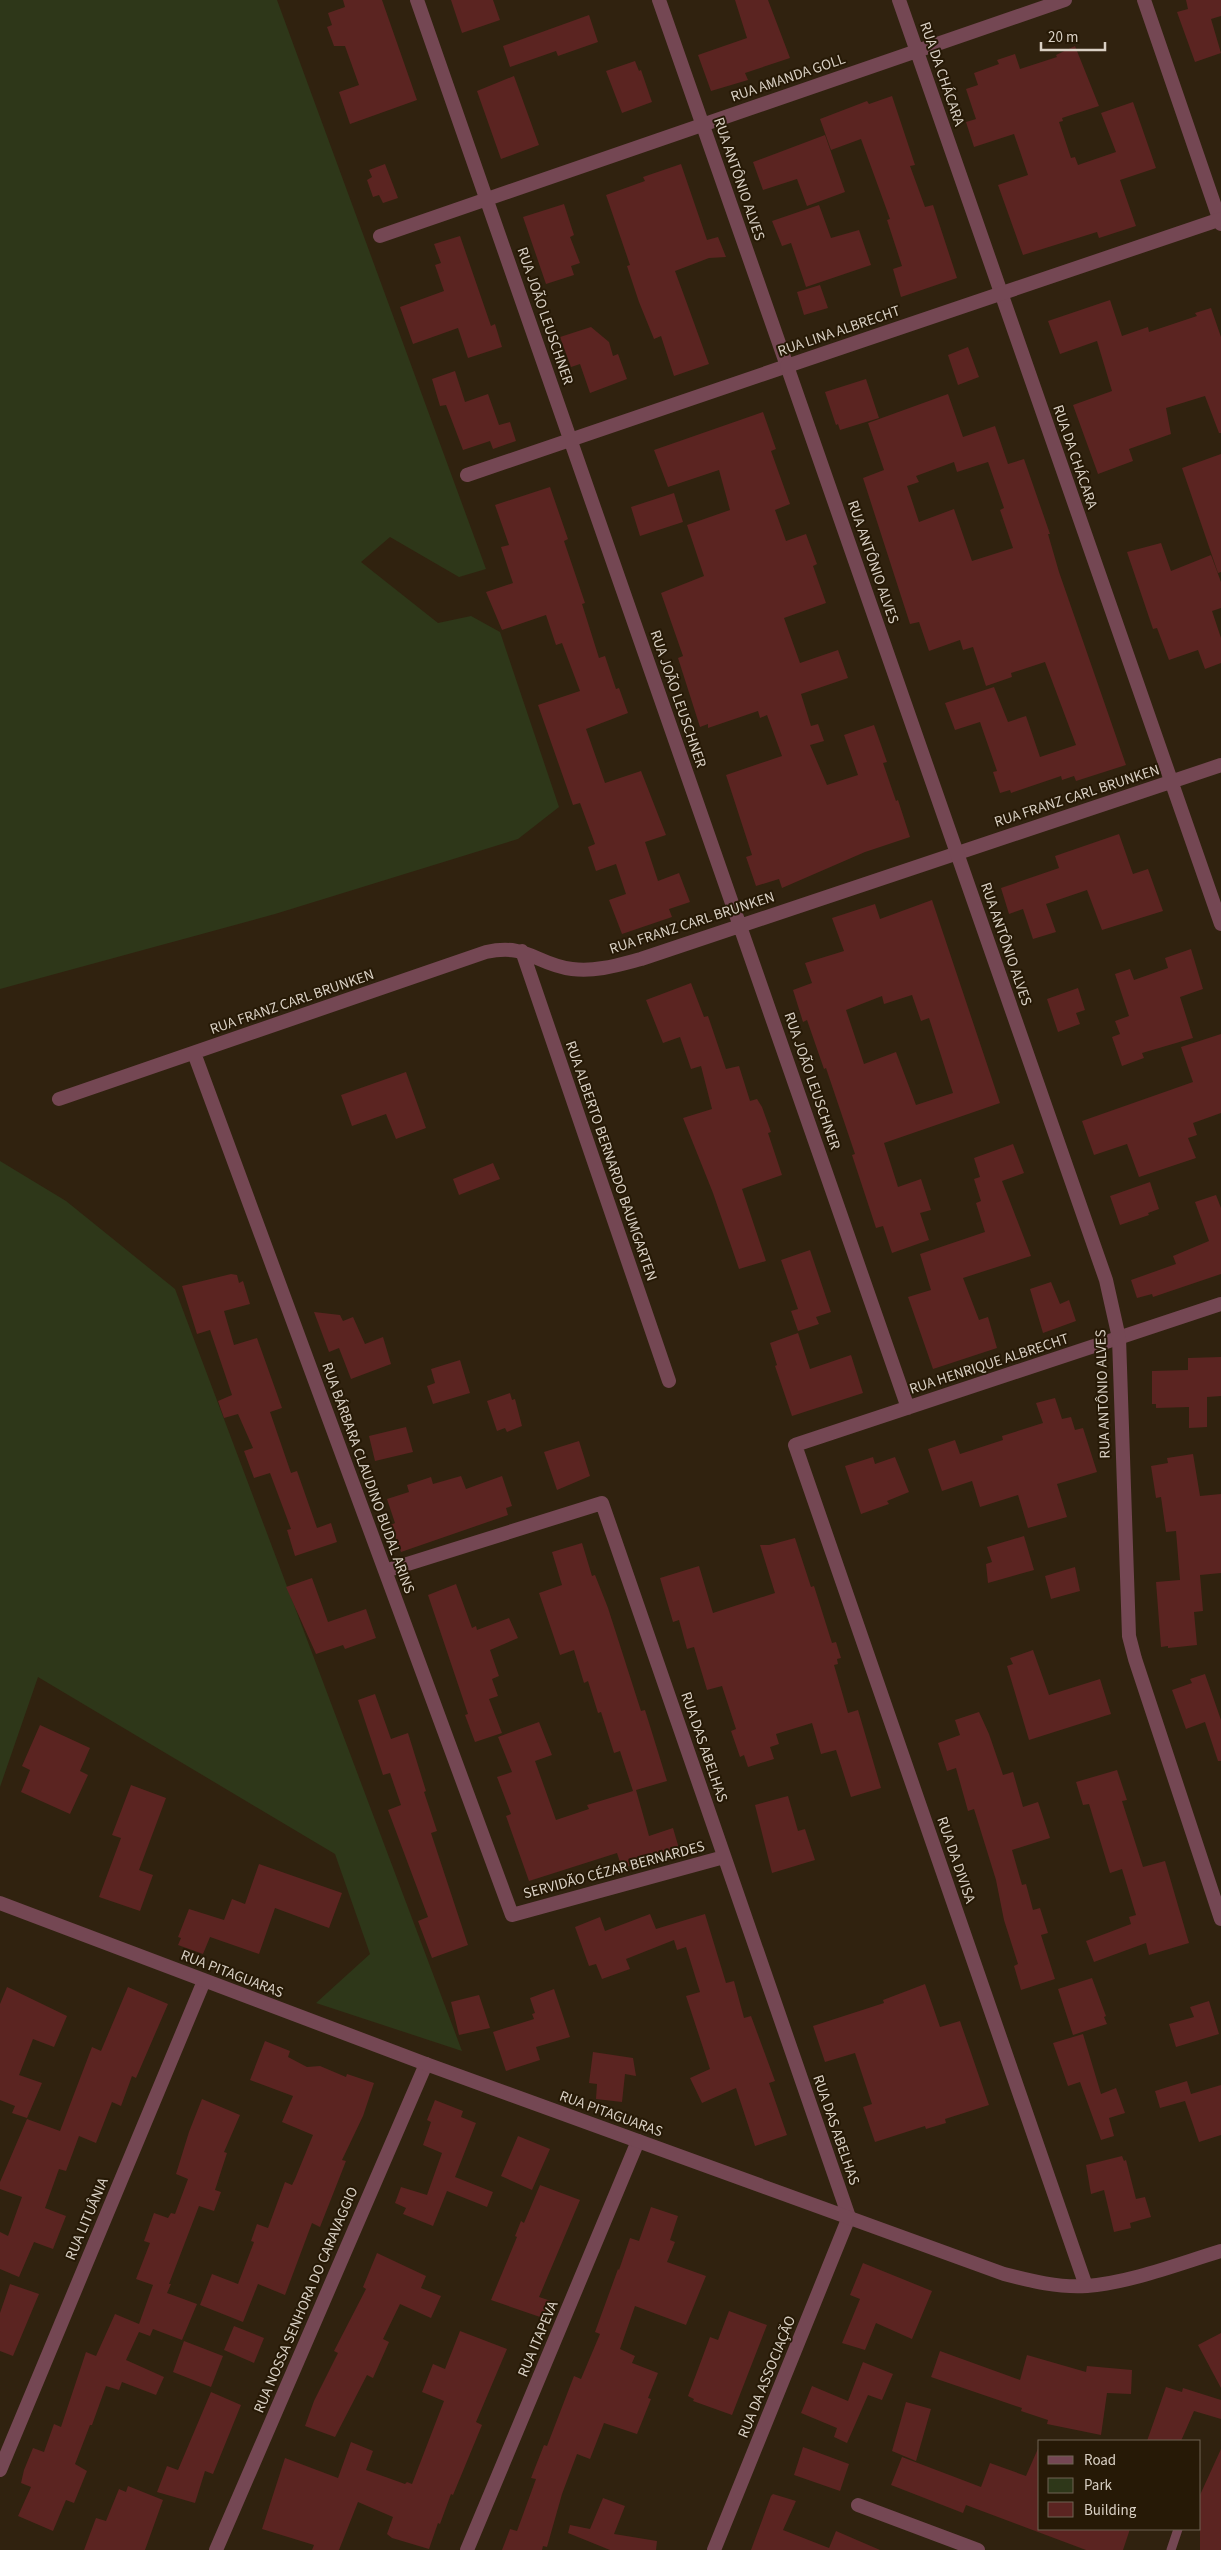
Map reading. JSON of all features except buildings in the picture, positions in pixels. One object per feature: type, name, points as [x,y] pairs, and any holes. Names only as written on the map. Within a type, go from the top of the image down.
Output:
[{"type":"street","name":"RUA JOÃO LEUSCHNER","points":[[417,0],[908,1408]]},
{"type":"street","name":"RUA ANTÔNIO ALVES","points":[[659,0],[1098,1255],[1115,1314],[1119,1338],[1129,1636],[1135,1660],[1221,1919]]},
{"type":"street","name":"RUA DA CHÁCARA","points":[[899,0],[1221,924]]},
{"type":"street","name":"RUA AMANDA GOLL","points":[[380,236],[1065,0]]},
{"type":"street","points":[[1144,0],[1220,221]]},
{"type":"street","name":"RUA LINA ALBRECHT","points":[[467,474],[1220,221]]},
{"type":"street","name":"RUA FRANZ CARL BRUNKEN","points":[[59,1100],[486,952],[504,948],[522,951],[570,969],[593,970],[641,959],[1221,765]]},
{"type":"street","name":"RUA ALBERTO BERNARDO BAUMGARTEN","points":[[522,951],[670,1381]]},
{"type":"street","name":"RUA BÁRBARA CLAUDINO BUDAL ARINS","points":[[194,1053],[512,1915]]},
{"type":"street","name":"RUA HENRIQUE ALBRECHT","points":[[795,1445],[1221,1304]]},
{"type":"street","name":"RUA DA DIVISA","points":[[795,1445],[1086,2286]]},
{"type":"street","name":"RUA DAS ABELHAS","points":[[385,1571],[602,1503],[849,2217]]},
{"type":"street","name":"SERVIDÃO CÉZAR BERNARDES","points":[[512,1915],[724,1857]]},
{"type":"street","name":"RUA PITAGUARAS","points":[[0,1903],[426,2064],[1004,2274],[1044,2283],[1086,2286],[1128,2279],[1221,2250]]},
{"type":"street","name":"RUA LITUÂNIA","points":[[0,2470],[204,1981]]},
{"type":"street","name":"RUA NOSSA SENHORA DO CARAVAGGIO","points":[[216,2550],[426,2064]]},
{"type":"street","name":"RUA ITAPEVA","points":[[467,2550],[638,2141]]},
{"type":"street","name":"RUA DA ASSOCIAÇÃO","points":[[714,2550],[849,2217]]},
{"type":"street","points":[[858,2505],[978,2550]]},
{"type":"lane","points":[[1171,2550],[1178,2530]]},
{"type":"green space","points":[[0,0],[277,0],[486,569],[459,577],[390,537],[361,562],[438,623],[471,616],[500,632],[559,807],[518,839],[275,914],[0,989]]},
{"type":"green space","points":[[0,1161],[66,1201],[175,1289],[462,2051],[316,2003],[370,1954],[335,1854],[38,1677],[0,1787]]}]
